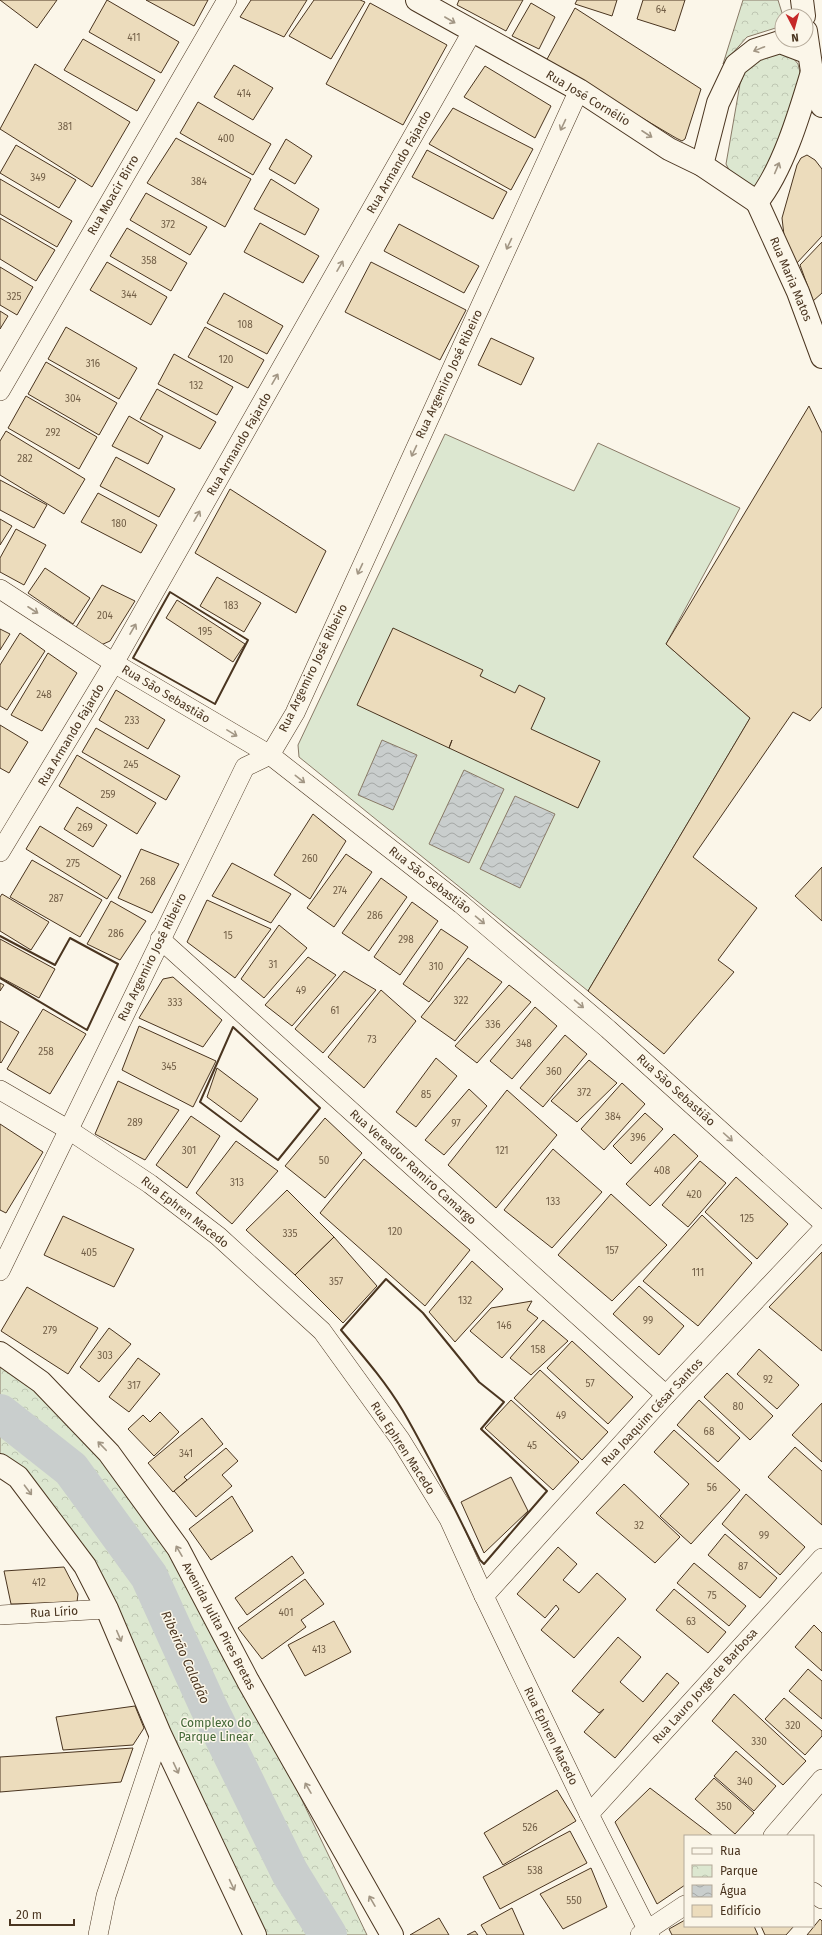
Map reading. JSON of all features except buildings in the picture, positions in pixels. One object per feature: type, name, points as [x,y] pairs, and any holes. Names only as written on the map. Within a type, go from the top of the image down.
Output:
[{"type":"main road","name":"Rua José Cornélio","points":[[416,0],[579,90],[669,149],[702,165],[757,202]]},
{"type":"main road","points":[[702,165],[718,102],[736,65],[755,50],[780,42],[811,63]]},
{"type":"main road","points":[[809,48],[822,106]]},
{"type":"main road","points":[[757,202],[769,186],[801,110],[811,63]]},
{"type":"main road","name":"Rua Maria Matos","points":[[757,202],[798,292],[822,357]]},
{"type":"main road","name":"Avenida Julita Pires Bretas","points":[[0,1353],[41,1382],[109,1453],[178,1548],[248,1681],[392,1935]]},
{"type":"main road","points":[[0,1465],[18,1477],[85,1566],[108,1609],[160,1734],[255,1935]]},
{"type":"street","name":"Rua Moacir Birro","points":[[0,390],[227,0]]},
{"type":"street","name":"Rua Armando Fajardo","points":[[0,852],[114,663],[472,32]]},
{"type":"street","name":"Rua Argemiro José Ribeiro","points":[[0,1271],[160,939],[245,767],[270,755],[298,706],[579,90]]},
{"type":"street","name":"Rua São Sebastião","points":[[0,589],[114,663],[270,755],[473,914],[608,1029],[822,1222]]},
{"type":"street","name":"Rua Vereador Ramiro Camargo","points":[[160,939],[666,1395]]},
{"type":"street","name":"Rua Ephren Macedo","points":[[0,1090],[69,1130],[150,1184],[218,1236],[322,1331],[400,1439],[449,1519],[484,1596],[646,1934]]},
{"type":"street","name":"Rua Joaquim César Santos","points":[[484,1596],[666,1395],[822,1230]]},
{"type":"street","name":"Rua Lauro Jorge de Barbosa","points":[[589,1814],[822,1558]]},
{"type":"street","name":"Rua Lírio","points":[[0,1615],[108,1609]]},
{"type":"street","points":[[98,1935],[106,1896],[160,1734]]},
{"type":"street","points":[[774,1835],[822,1779]]},
{"type":"street","points":[[814,1893],[822,1899]]},
{"type":"street","points":[[646,1934],[684,1906]]},
{"type":"green space","points":[[743,0],[778,0],[780,8],[774,8],[774,29],[747,37],[723,64]]},
{"type":"green space","points":[[762,51],[789,53],[798,64],[802,81],[761,183],[752,188],[732,176],[726,164],[740,84],[748,63]]},
{"type":"green space","points":[[445,434],[574,491],[598,443],[740,508],[666,644],[750,718],[588,991],[299,757],[298,745]]},
{"type":"green space","name":"Complexo do Parque Linear","points":[[0,1355],[39,1384],[175,1549],[245,1682],[367,1935],[265,1935],[119,1621],[0,1461]]},
{"type":"water","points":[[382,740],[417,755],[393,810],[358,795]]},
{"type":"water","points":[[464,770],[504,789],[469,863],[429,844]]},
{"type":"water","points":[[515,796],[555,814],[520,888],[480,869]]},
{"type":"waterway","name":"Ribeirão Caladão","points":[[0,1413],[71,1469],[149,1576],[208,1706],[290,1873],[328,1935]]},
{"type":"wall","points":[[170,592],[248,640],[215,704],[133,658],[170,592]]},
{"type":"wall","points":[[0,936],[55,965],[70,938],[118,964],[87,1030],[0,978]]},
{"type":"wall","points":[[233,1027],[320,1108],[278,1160],[200,1102],[233,1027]]},
{"type":"wall","points":[[386,1279],[423,1313],[479,1382],[504,1402],[481,1429],[547,1491],[484,1564],[480,1560],[433,1466],[403,1411],[366,1359],[341,1330],[386,1279]]}]
